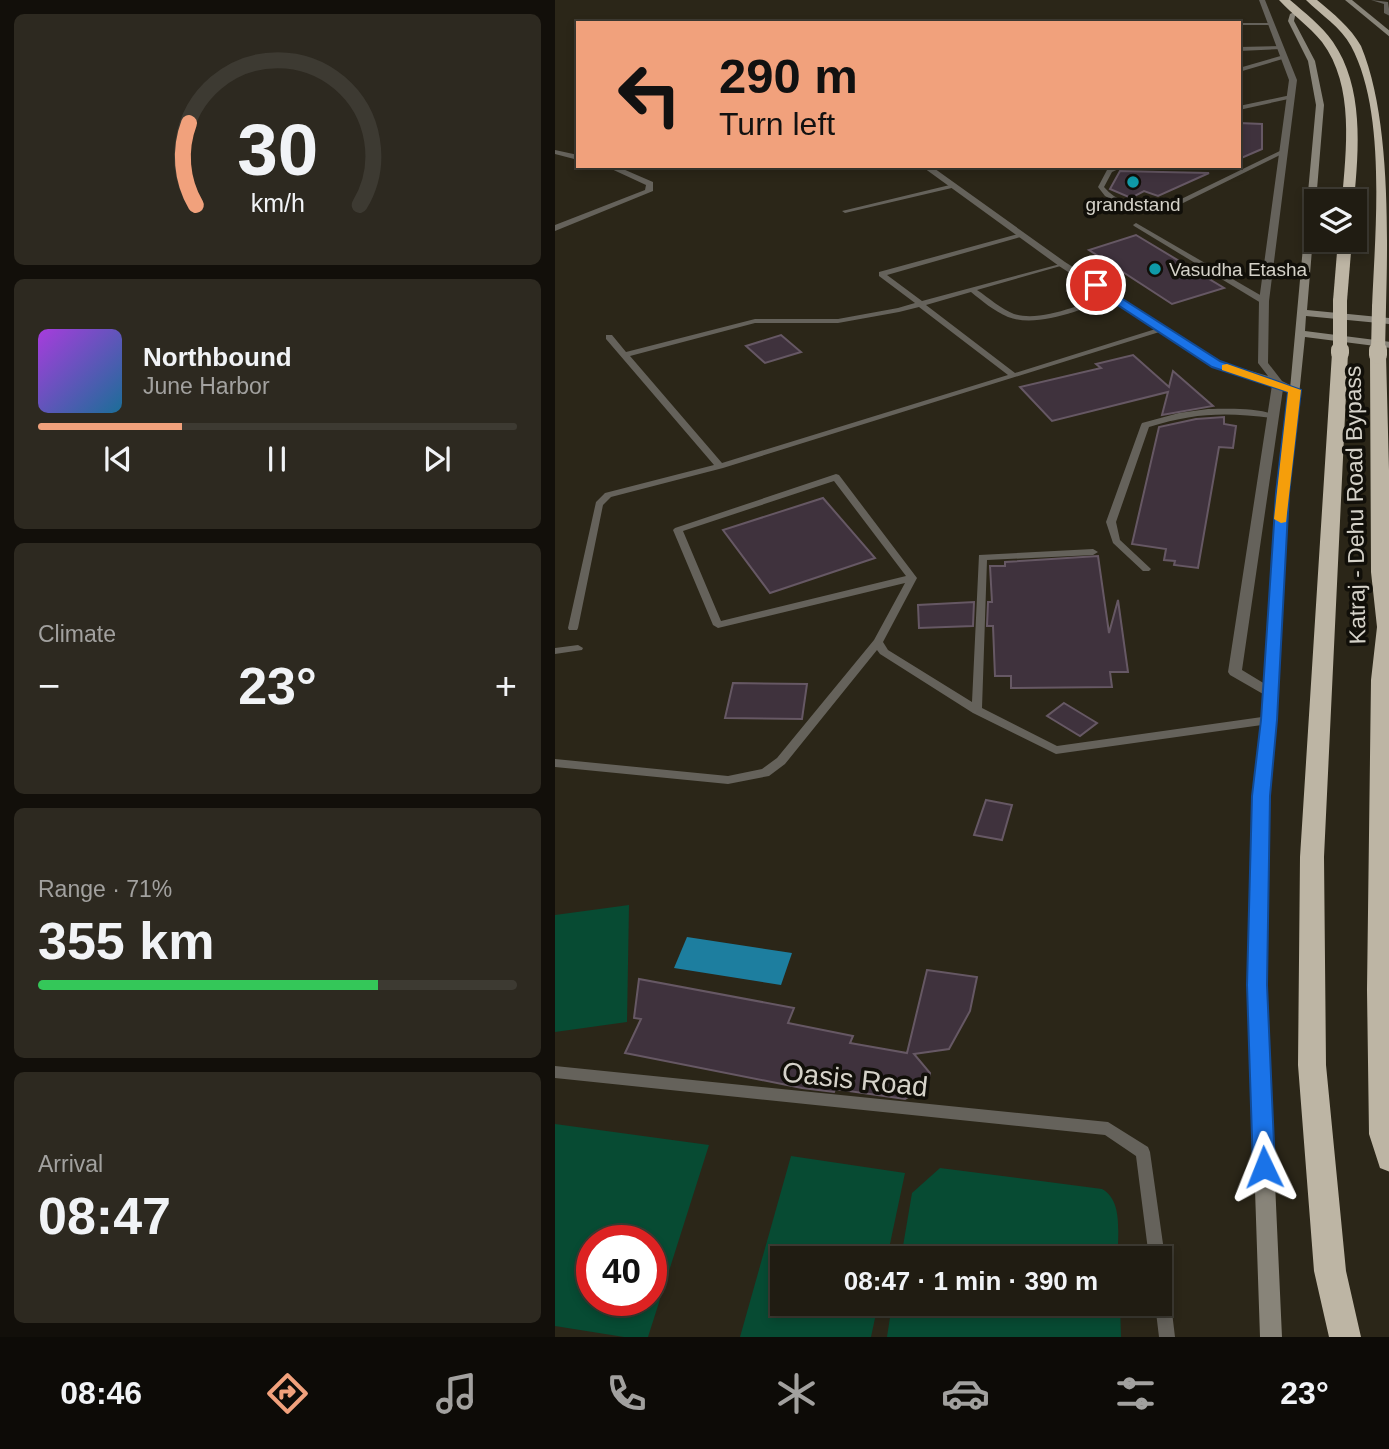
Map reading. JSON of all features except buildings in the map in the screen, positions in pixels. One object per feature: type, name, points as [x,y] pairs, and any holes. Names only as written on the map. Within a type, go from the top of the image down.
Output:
[{"type":"highway","points":[[1284,0],[1315,26],[1329,44],[1341,69],[1349,95],[1353,133],[1349,189]]},
{"type":"highway","name":"Katraj - Dehu Road Bypass","points":[[1311,0],[1337,22],[1357,47],[1368,70],[1377,102],[1383,142],[1379,307],[1383,350],[1381,572],[1388,627],[1382,680],[1380,990],[1385,1133],[1389,1158]]},
{"type":"highway","points":[[1328,0],[1336,12],[1337,22]]},
{"type":"highway","name":"Katraj - Dehu Road Bypass","points":[[1344,252],[1313,857],[1312,1065],[1330,1271],[1345,1337]]},
{"type":"street","points":[[1348,0],[1389,34]]},
{"type":"street","points":[[1263,1],[1293,80],[1264,301],[1263,363],[1278,383],[1235,671],[1270,693]]},
{"type":"street","points":[[1271,1337],[1257,985],[1261,796],[1269,720],[1283,493],[1295,390],[1320,105],[1317,77],[1304,40],[1291,20],[1292,15],[1298,12]]},
{"type":"street","points":[[555,152],[576,157]]},
{"type":"street","points":[[555,228],[649,191],[651,184],[614,168]]},
{"type":"street","points":[[928,168],[1062,264],[1216,364],[1295,390]]},
{"type":"street","points":[[1301,312],[1389,321]]},
{"type":"street","points":[[1299,333],[1383,350]]},
{"type":"lane","points":[[1373,0],[1386,3],[1386,13],[1389,15]]},
{"type":"lane","points":[[1241,24],[1272,24]]},
{"type":"lane","points":[[1241,49],[1283,52]]},
{"type":"lane","points":[[1241,69],[1283,52]]},
{"type":"lane","points":[[1241,108],[1291,97]]},
{"type":"lane","points":[[1117,168],[1109,171],[1101,187],[1107,197],[1132,206],[1158,209],[1173,206],[1284,151]]},
{"type":"lane","points":[[845,211],[954,186]]},
{"type":"lane","points":[[1136,225],[1264,301]]},
{"type":"lane","points":[[1014,376],[882,274],[1022,235]]},
{"type":"lane","points":[[625,355],[755,321],[853,320],[974,291],[1062,264]]},
{"type":"lane","points":[[974,291],[1009,314],[1024,318],[1043,317],[1113,296]]},
{"type":"lane","points":[[573,628],[599,504],[608,495],[720,466],[1165,329]]},
{"type":"lane","points":[[609,337],[720,466]]},
{"type":"lane","points":[[1146,569],[1116,541],[1111,522],[1145,425],[1183,413],[1226,409],[1272,416]]},
{"type":"lane","points":[[836,477],[912,578],[718,625],[678,530],[836,477]]},
{"type":"lane","points":[[977,710],[982,557],[1093,552]]},
{"type":"lane","points":[[555,763],[728,780],[764,773],[781,761],[878,642],[912,578]]},
{"type":"lane","points":[[878,642],[884,652],[977,710],[1056,750],[1269,720]]},
{"type":"lane","points":[[555,651],[578,648]]},
{"type":"lane","name":"Oasis Road","points":[[555,1072],[1108,1129],[1143,1152],[1155,1246]]},
{"type":"lane","points":[[1164,1316],[1166,1337]]},
{"type":"green space","points":[[629,905],[627,1022],[555,1032],[555,915]]},
{"type":"green space","points":[[555,1124],[709,1145],[667,1277],[667,1225],[576,1225],[576,1316],[655,1316],[648,1337],[624,1337],[555,1326]]},
{"type":"green space","points":[[791,1156],[905,1173],[890,1246],[770,1246],[770,1316],[875,1316],[871,1337],[740,1337]]},
{"type":"green space","points":[[940,1168],[1102,1189],[1114,1202],[1118,1246],[903,1246],[912,1193]]},
{"type":"green space","points":[[890,1316],[1120,1316],[1121,1337],[887,1337]]},
{"type":"water","points":[[687,937],[792,953],[781,985],[674,968]]},
{"type":"slow traffic","points":[[1227,367],[1295,390],[1281,519]]},
{"type":"place","name":"grandstand","points":[[1133,182]]},
{"type":"place","name":"Vasudha Etasha","points":[[1155,269]]},
{"type":"route","points":[[1096,285],[1216,364],[1295,390],[1283,493],[1269,720],[1261,796],[1257,985],[1264,1167]]}]
